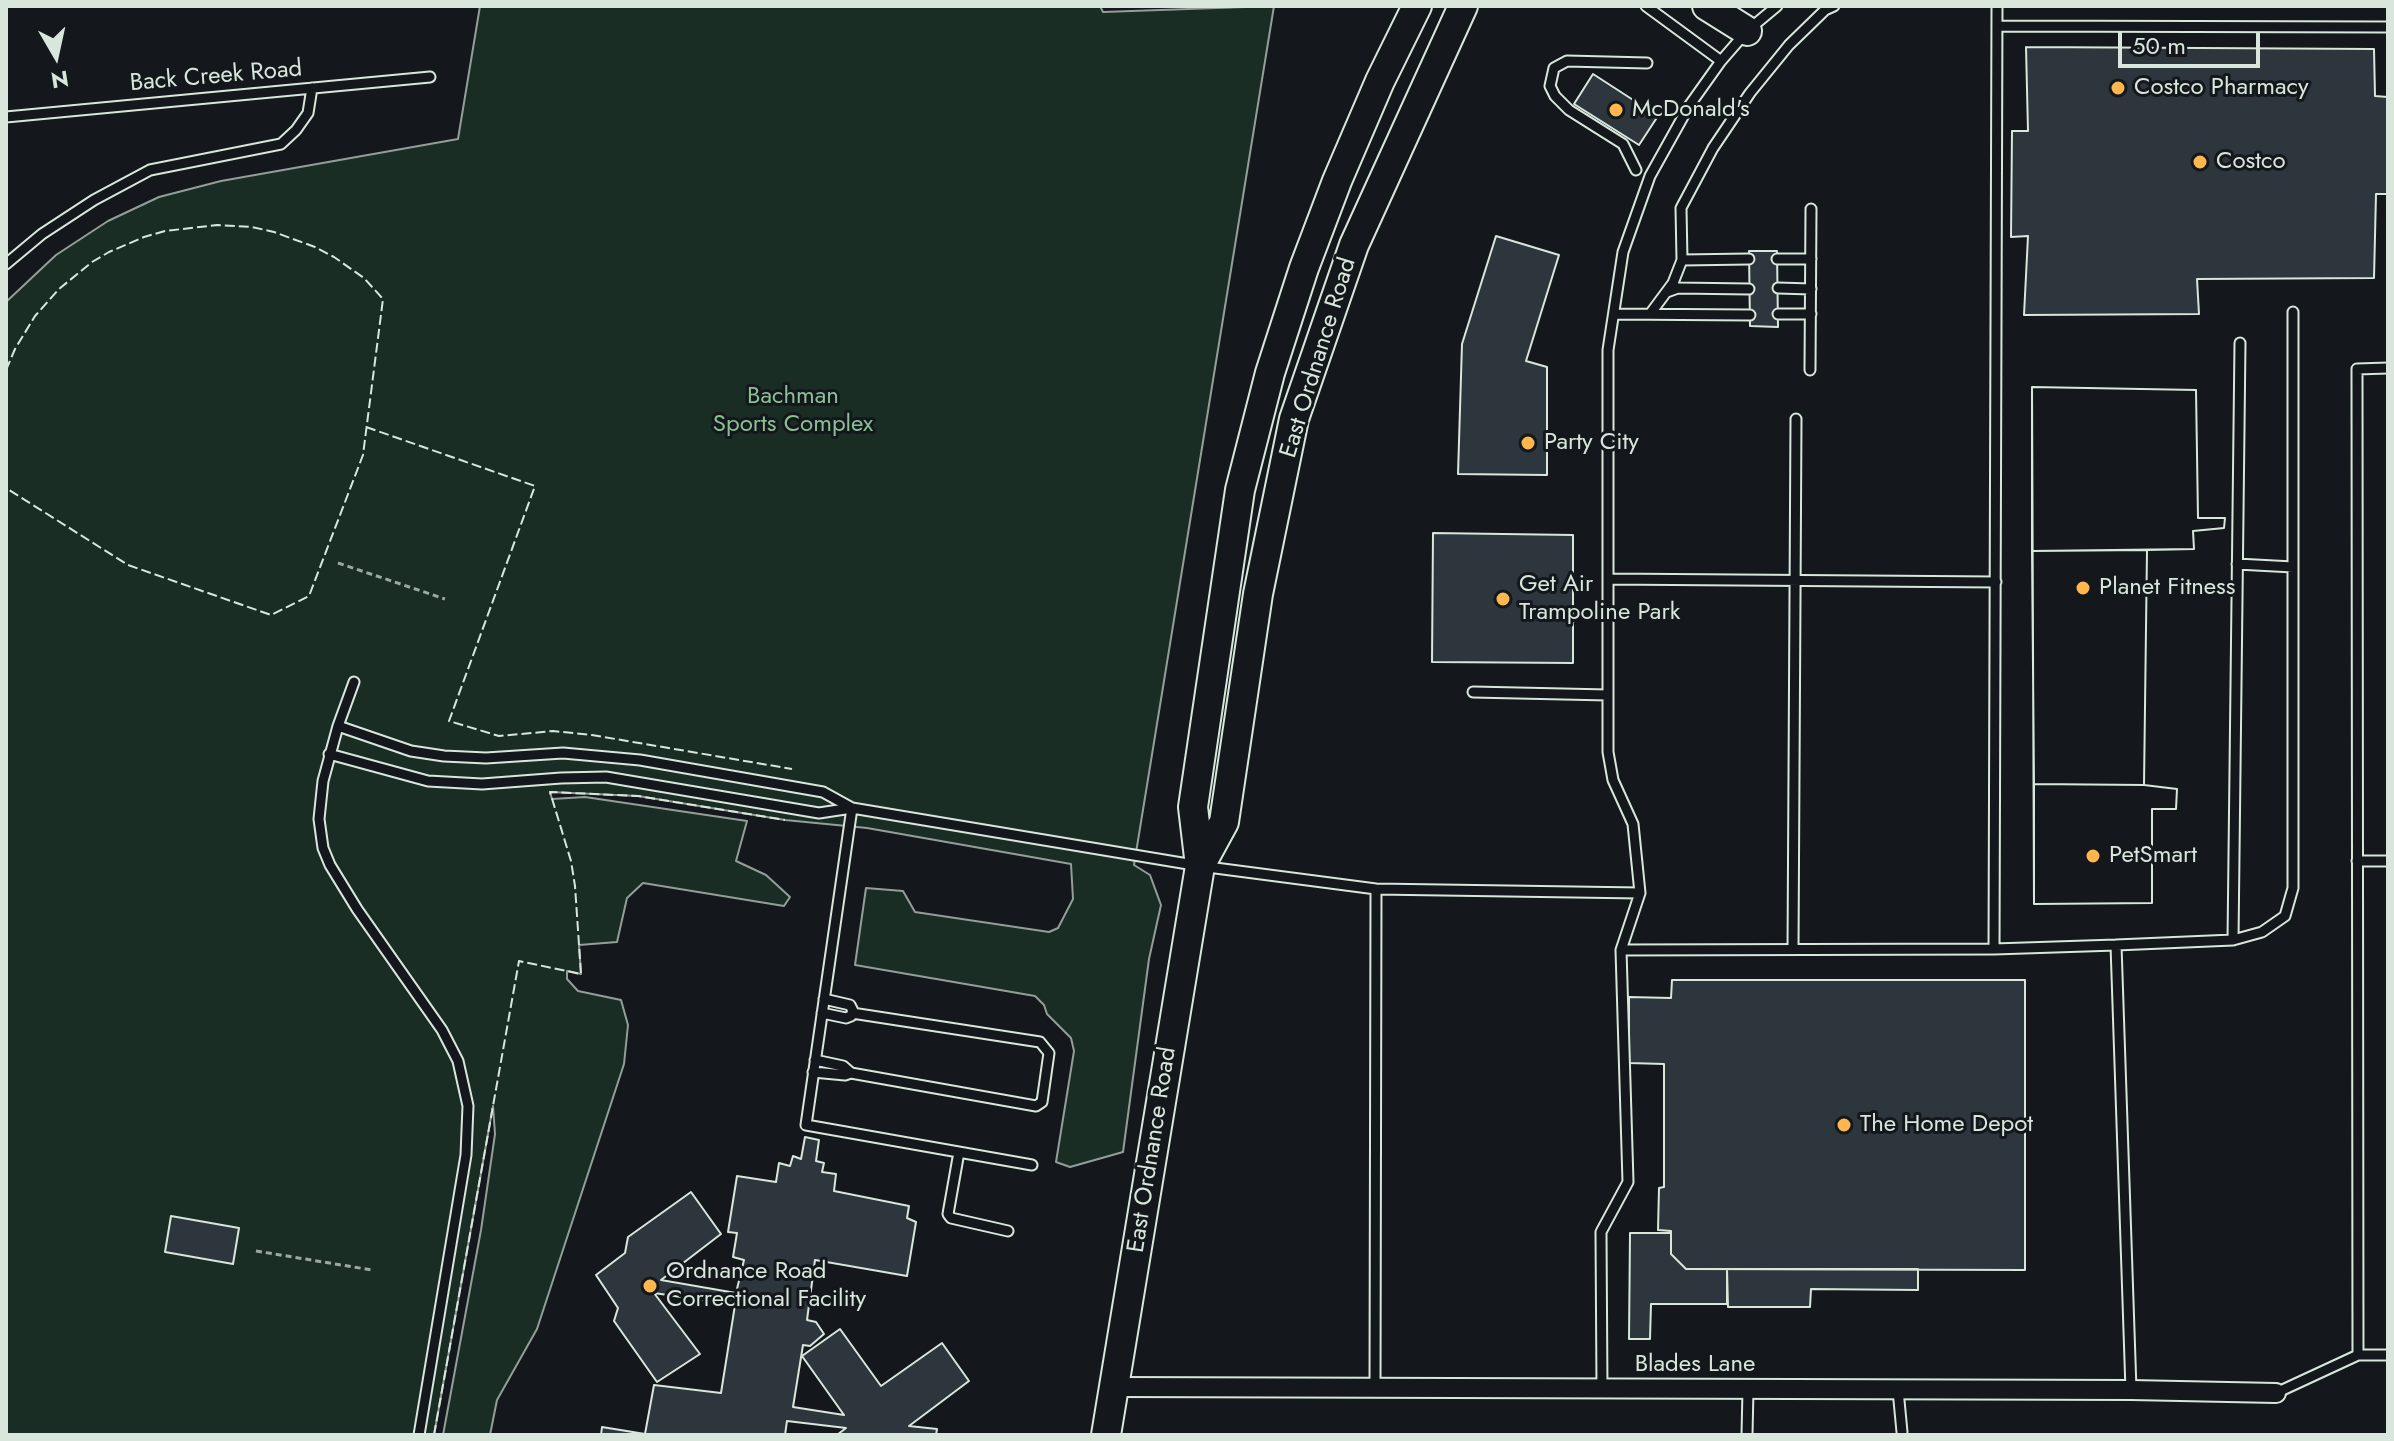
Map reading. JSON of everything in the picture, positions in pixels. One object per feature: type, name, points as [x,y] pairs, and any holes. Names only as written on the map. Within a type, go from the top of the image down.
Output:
[{"type":"main road","name":"East Ordnance Road","points":[[1106,1435],[1200,866],[1193,807],[1240,490],[1270,373],[1304,268],[1380,81],[1417,6]]},
{"type":"main road","points":[[1707,6],[1747,31]]},
{"type":"main road","name":"East Ordnance Road","points":[[1200,866],[1224,822],[1258,594],[1294,419],[1354,245],[1465,12]]},
{"type":"street","name":"Blades Lane","points":[[1114,1387],[2276,1393]]},
{"type":"lane","points":[[1646,6],[1721,61]]},
{"type":"lane","points":[[1602,1389],[1601,1232],[1628,1182],[1621,950],[1640,893],[1633,824],[1613,780],[1608,752],[1608,350],[1623,252],[1650,176],[1689,106],[1721,61],[1747,31],[1777,6]]},
{"type":"lane","points":[[1650,314],[1673,283],[1682,260],[1681,208],[1713,148],[1750,93],[1789,45],[1825,10],[1834,6]]},
{"type":"lane","points":[[1994,949],[1997,6]]},
{"type":"lane","points":[[1998,26],[2388,27]]},
{"type":"lane","points":[[1636,170],[1623,144],[1569,110],[1550,86],[1554,68],[1567,61],[1647,63]]},
{"type":"lane","name":"Back Creek Road","points":[[6,117],[430,77]]},
{"type":"lane","points":[[6,264],[42,234],[94,200],[150,170],[281,144],[308,113],[312,88]]},
{"type":"lane","points":[[1810,370],[1811,209]]},
{"type":"lane","points":[[1682,260],[1749,259]]},
{"type":"lane","points":[[1777,259],[1811,259]]},
{"type":"lane","points":[[1667,292],[1678,288],[1749,289]]},
{"type":"lane","points":[[1778,288],[1811,289]]},
{"type":"lane","points":[[1621,950],[1994,949],[2233,940],[2262,932],[2285,916],[2293,888],[2293,312]]},
{"type":"lane","points":[[1614,314],[1750,315]]},
{"type":"lane","points":[[1778,314],[1811,314]]},
{"type":"lane","points":[[2233,940],[2240,343]]},
{"type":"lane","points":[[2358,1355],[2357,369],[2388,368]]},
{"type":"lane","points":[[1793,949],[1796,419]]},
{"type":"lane","points":[[2237,564],[2293,567]]},
{"type":"lane","points":[[1608,579],[1996,582]]},
{"type":"lane","points":[[354,682],[329,754],[323,781],[320,835],[330,865],[357,909],[446,1038],[458,1061],[468,1106],[466,1155],[419,1435]]},
{"type":"lane","points":[[1473,692],[1608,695]]},
{"type":"lane","points":[[338,726],[411,751],[444,756],[486,758],[563,753],[640,760],[823,792],[852,808]]},
{"type":"lane","points":[[329,754],[410,778],[445,783],[606,777],[819,813],[852,808],[1200,866],[1376,889],[1640,893]]},
{"type":"lane","points":[[852,808],[806,1125],[1032,1165]]},
{"type":"lane","points":[[2357,861],[2388,861]]},
{"type":"lane","points":[[1375,1388],[1376,889]]},
{"type":"lane","points":[[2116,945],[2131,1390]]},
{"type":"lane","points":[[824,999],[850,1005],[852,1013]]},
{"type":"lane","points":[[822,1013],[846,1018],[852,1013]]},
{"type":"lane","points":[[813,1072],[851,1073],[1036,1106],[1042,1102],[1049,1053],[1040,1042],[852,1013]]},
{"type":"lane","points":[[815,1060],[843,1066],[851,1073]]},
{"type":"lane","points":[[959,1152],[948,1214],[951,1218],[1008,1231]]},
{"type":"lane","points":[[2276,1393],[2358,1355],[2388,1355]]},
{"type":"lane","points":[[1747,1435],[1748,1390]]},
{"type":"lane","points":[[1898,1390],[1903,1434]]},
{"type":"path","points":[[338,563],[445,599]]},
{"type":"path","points":[[256,1251],[372,1270]]},
{"type":"green space","name":"Bachman Sports Complex","points":[[480,6],[1100,6],[1103,12],[1274,6],[1134,865],[1150,875],[1161,905],[1149,959],[1123,1152],[1070,1167],[1056,1162],[1074,1051],[1071,1038],[1047,1014],[1044,1005],[1035,996],[855,965],[866,888],[903,891],[915,912],[1049,932],[1058,928],[1073,899],[1071,864],[867,828],[785,820],[638,796],[550,792],[552,799],[585,797],[747,821],[736,861],[766,875],[790,897],[784,906],[643,883],[627,898],[617,942],[579,945],[581,974],[567,971],[567,979],[578,991],[621,1000],[628,1025],[624,1064],[537,1329],[497,1400],[490,1435],[443,1435],[481,1230],[495,1134],[493,1106],[434,1435],[6,1435],[6,302],[56,255],[108,221],[159,197],[221,181],[458,139]]},
{"type":"building","name":"Costco","points":[[2026,47],[2374,49],[2375,96],[2388,97],[2388,194],[2376,194],[2374,278],[2197,279],[2199,314],[2024,315],[2028,236],[2011,237],[2012,131],[2028,131]]},
{"type":"building","name":"McDonald's","points":[[1593,74],[1658,116],[1639,145],[1574,104]]},
{"type":"building","points":[[1496,236],[1559,255],[1526,361],[1547,367],[1547,475],[1458,474],[1462,344]]},
{"type":"building","points":[[1749,251],[1777,251],[1778,327],[1750,326]]},
{"type":"building","points":[[2032,387],[2196,390],[2198,518],[2225,518],[2224,528],[2193,531],[2194,549],[2147,550],[2144,785],[2177,789],[2176,809],[2152,809],[2152,903],[2034,904]]},
{"type":"building","points":[[2032,387],[2196,390],[2198,518],[2225,518],[2224,528],[2193,531],[2194,549],[2032,551]]},
{"type":"building","name":"Get Air Trampoline Park","points":[[1433,533],[1573,535],[1573,663],[1432,662]]},
{"type":"building","points":[[2147,550],[2144,785],[2034,784],[2032,551]]},
{"type":"building","name":"PetSmart","points":[[2034,784],[2144,785],[2177,789],[2176,809],[2152,809],[2152,903],[2034,904]]},
{"type":"building","name":"The Home Depot","points":[[1672,980],[2025,980],[2025,1270],[1686,1269],[1671,1254],[1671,1231],[1658,1230],[1659,1188],[1664,1187],[1664,1064],[1629,1063],[1629,997],[1671,998]]},
{"type":"building","name":"Ordnance Road Correctional Facility","points":[[805,1137],[819,1140],[816,1161],[824,1163],[822,1172],[836,1174],[834,1191],[909,1206],[907,1218],[916,1222],[907,1276],[815,1260],[807,1320],[816,1322],[824,1334],[810,1346],[803,1345],[793,1407],[844,1415],[802,1356],[840,1329],[881,1386],[942,1343],[969,1381],[909,1426],[937,1429],[936,1435],[837,1435],[846,1428],[787,1421],[785,1435],[601,1435],[602,1427],[645,1434],[654,1385],[721,1393],[735,1305],[654,1293],[700,1354],[657,1382],[614,1321],[618,1308],[596,1275],[625,1253],[628,1237],[691,1192],[721,1234],[661,1280],[736,1293],[744,1260],[733,1257],[737,1233],[728,1232],[737,1176],[776,1182],[779,1163],[790,1166],[793,1156],[801,1159]]},
{"type":"building","points":[[171,1216],[239,1228],[233,1264],[165,1252]]},
{"type":"building","points":[[1630,1233],[1671,1233],[1671,1254],[1686,1269],[1727,1269],[1727,1304],[1651,1304],[1650,1339],[1629,1339]]},
{"type":"building","points":[[1727,1269],[1918,1269],[1918,1290],[1811,1289],[1810,1307],[1728,1307]]},
{"type":"fence","points":[[6,370],[35,316],[59,289],[109,252],[165,231],[217,225],[274,232],[334,257],[364,278],[383,299],[363,455],[309,596],[271,615],[128,565],[6,488]]},
{"type":"fence","points":[[366,427],[535,486],[449,721],[499,736],[553,731],[592,735],[792,769]]},
{"type":"fence","points":[[434,1435],[519,961],[581,974],[571,861],[550,792],[638,796],[785,820]]},
{"type":"place","name":"Costco Pharmacy","points":[[2118,88]]},
{"type":"place","name":"McDonald's","points":[[1616,110]]},
{"type":"place","name":"Costco","points":[[2200,162]]},
{"type":"place","name":"Party City","points":[[1528,443]]},
{"type":"place","name":"Planet Fitness","points":[[2083,588]]},
{"type":"place","name":"Get Air Trampoline Park","points":[[1503,599]]},
{"type":"place","name":"PetSmart","points":[[2093,856]]},
{"type":"place","name":"The Home Depot","points":[[1844,1125]]},
{"type":"place","name":"Ordnance Road Correctional Facility","points":[[650,1286]]}]
